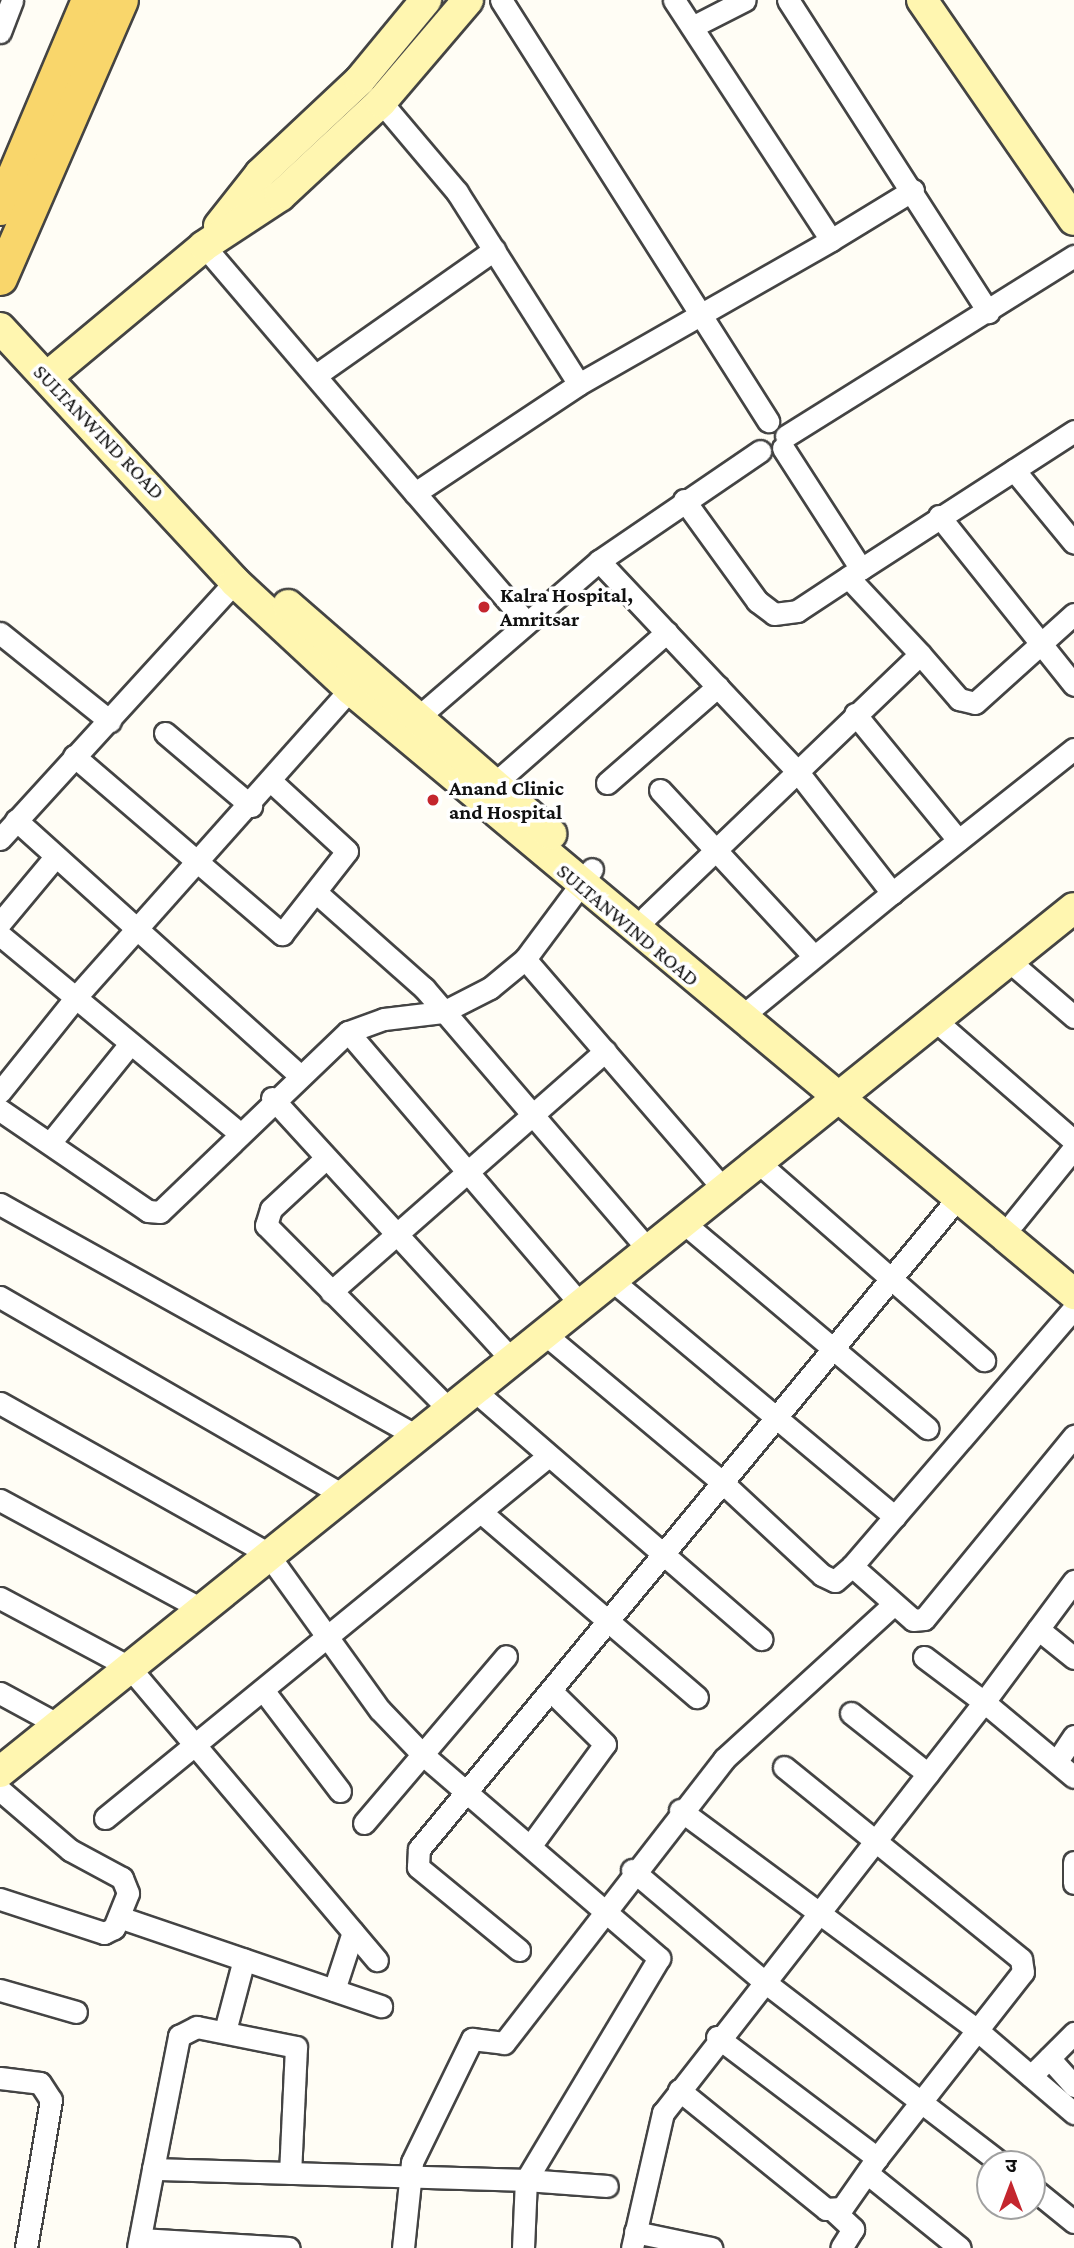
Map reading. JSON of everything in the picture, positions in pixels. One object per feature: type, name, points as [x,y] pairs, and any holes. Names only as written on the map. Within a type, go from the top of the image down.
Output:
[{"type":"main road","points":[[0,208],[88,0]]},
{"type":"main road","points":[[0,278],[121,0]]},
{"type":"main road","points":[[204,246],[260,174],[360,80],[426,0]]},
{"type":"main road","points":[[47,377],[204,246],[280,196],[381,102],[468,0]]},
{"type":"main road","points":[[922,0],[1074,220]]},
{"type":"main road","name":"SULTANWIND ROAD","points":[[0,328],[199,536],[410,725],[845,1097],[1014,1222],[1074,1270]]},
{"type":"main road","name":"SULTANWIND ROAD","points":[[199,536],[235,582],[350,689],[410,725],[494,784],[587,877],[647,916],[752,1008],[957,1199],[1074,1294]]},
{"type":"main road","points":[[0,1772],[267,1553],[344,1496],[614,1283],[1074,908]]},
{"type":"street","points":[[0,32],[12,0]]},
{"type":"street","points":[[503,0],[699,317],[768,421],[785,442],[855,573],[959,699],[975,703],[1074,614]]},
{"type":"street","points":[[674,0],[831,240]]},
{"type":"street","points":[[692,27],[745,0]]},
{"type":"street","points":[[788,0],[988,312]]},
{"type":"street","points":[[381,102],[429,154],[579,384]]},
{"type":"street","points":[[415,493],[579,384],[699,317],[912,190]]},
{"type":"street","points":[[204,246],[524,621]]},
{"type":"street","points":[[316,375],[494,250]]},
{"type":"street","points":[[410,725],[524,621],[599,561],[684,500],[760,451],[785,442],[1074,256]]},
{"type":"street","points":[[760,451],[754,433],[768,421]]},
{"type":"street","points":[[684,500],[757,601],[774,614],[797,611],[939,516],[1074,431]]},
{"type":"street","points":[[1014,470],[1074,543]]},
{"type":"street","points":[[939,516],[1074,685]]},
{"type":"street","points":[[599,561],[797,771],[892,893]]},
{"type":"street","points":[[0,839],[235,582]]},
{"type":"street","points":[[494,784],[667,632]]},
{"type":"street","points":[[0,633],[110,721]]},
{"type":"street","points":[[647,916],[920,654]]},
{"type":"street","points":[[607,783],[718,686]]},
{"type":"street","points":[[0,1092],[76,997],[197,861],[251,806],[350,689]]},
{"type":"street","points":[[855,714],[958,840]]},
{"type":"street","points":[[164,733],[251,806]]},
{"type":"street","points":[[752,1008],[813,955],[1074,748]]},
{"type":"street","points":[[74,756],[282,934],[344,862],[346,847],[272,782]]},
{"type":"street","points":[[660,790],[813,955]]},
{"type":"street","points":[[16,820],[136,932],[299,1074]]},
{"type":"street","points":[[55,857],[2,937],[239,1133]]},
{"type":"street","points":[[0,1110],[148,1211],[160,1212],[272,1098],[348,1032],[384,1019],[443,1012],[525,959],[587,877]]},
{"type":"street","points":[[318,894],[401,965],[650,1252]]},
{"type":"street","points":[[525,959],[726,1192]]},
{"type":"street","points":[[1009,961],[1069,1005]]},
{"type":"street","points":[[936,1021],[1074,1141]]},
{"type":"street","points":[[348,1032],[582,1306]]},
{"type":"street","points":[[50,1143],[130,1044]]},
{"type":"street","points":[[331,1292],[605,1051]]},
{"type":"street","points":[[272,1098],[513,1361]]},
{"type":"street","points":[[1014,1222],[1074,1148]]},
{"type":"street","points":[[326,1158],[271,1209],[266,1225],[451,1411]]},
{"type":"street","points":[[760,1164],[984,1360]]},
{"type":"street","points":[[519,1950],[418,1867],[419,1849],[957,1199]]},
{"type":"street","points":[[0,1204],[418,1437]]},
{"type":"street","points":[[685,1224],[835,1347],[927,1428]]},
{"type":"street","points":[[614,1283],[895,1517]]},
{"type":"street","points":[[0,1297],[344,1496]]},
{"type":"street","points":[[546,1335],[723,1483],[828,1580],[852,1566],[1074,1308]]},
{"type":"street","points":[[475,1391],[547,1457],[761,1639]]},
{"type":"street","points":[[0,1403],[267,1553],[326,1639],[422,1754],[470,1790],[656,1952],[657,1965],[598,2051],[526,2180],[523,2248]]},
{"type":"street","points":[[852,1566],[912,1620],[924,1619],[1074,1436]]},
{"type":"street","points":[[105,1818],[482,1513],[547,1457]]},
{"type":"street","points":[[0,1500],[202,1609]]},
{"type":"street","points":[[482,1513],[611,1619],[697,1697]]},
{"type":"street","points":[[711,2248],[634,2240],[653,2142],[679,2090],[762,1980],[819,1912],[984,1702],[1074,1581]]},
{"type":"street","points":[[0,1598],[129,1667],[377,1960]]},
{"type":"street","points":[[403,2248],[408,2181],[421,2138],[472,2039],[504,2043],[604,1907],[680,1810],[772,1712],[894,1604]]},
{"type":"street","points":[[1038,1629],[1074,1658]]},
{"type":"street","points":[[364,1823],[506,1656]]},
{"type":"street","points":[[924,1657],[984,1702],[1074,1777]]},
{"type":"street","points":[[262,1690],[340,1791]]},
{"type":"street","points":[[531,1845],[605,1744],[551,1691]]},
{"type":"street","points":[[0,1693],[57,1724]]},
{"type":"street","points":[[851,1713],[928,1774]]},
{"type":"street","points":[[1057,1761],[1074,1736]]},
{"type":"street","points":[[785,1767],[1021,1959],[1023,1972],[835,2212]]},
{"type":"street","points":[[0,1790],[70,1850],[122,1878],[128,1893],[120,1917],[104,1933],[0,1899]]},
{"type":"street","points":[[680,1810],[977,2030],[1074,2113]]},
{"type":"street","points":[[1074,1862],[1074,1883]]},
{"type":"street","points":[[632,1870],[762,1980],[922,2099],[985,2150]]},
{"type":"street","points":[[120,1917],[381,2006]]},
{"type":"street","points":[[334,1990],[353,1932]]},
{"type":"street","points":[[225,2031],[244,1959]]},
{"type":"street","points":[[0,1990],[76,2012]]},
{"type":"street","points":[[289,2248],[139,2244],[179,2036],[186,2028],[225,2031],[296,2047],[290,2173]]},
{"type":"street","points":[[1031,2076],[1074,2033]]},
{"type":"street","points":[[717,2038],[872,2165],[960,2248]]},
{"type":"street","points":[[1049,2058],[1074,2086]]},
{"type":"street","points":[[0,2078],[40,2083],[51,2100],[26,2248]]},
{"type":"street","points":[[679,2090],[853,2228],[841,2248]]},
{"type":"street","points":[[153,2169],[290,2173],[408,2181],[526,2180],[607,2186]]},
{"type":"street","points":[[1046,2199],[1074,2222]]},
{"type":"place","name":"Kalra Hospital, Amritsar","points":[[484,607]]},
{"type":"place","name":"Anand Clinic and Hospital","points":[[433,800]]}]
